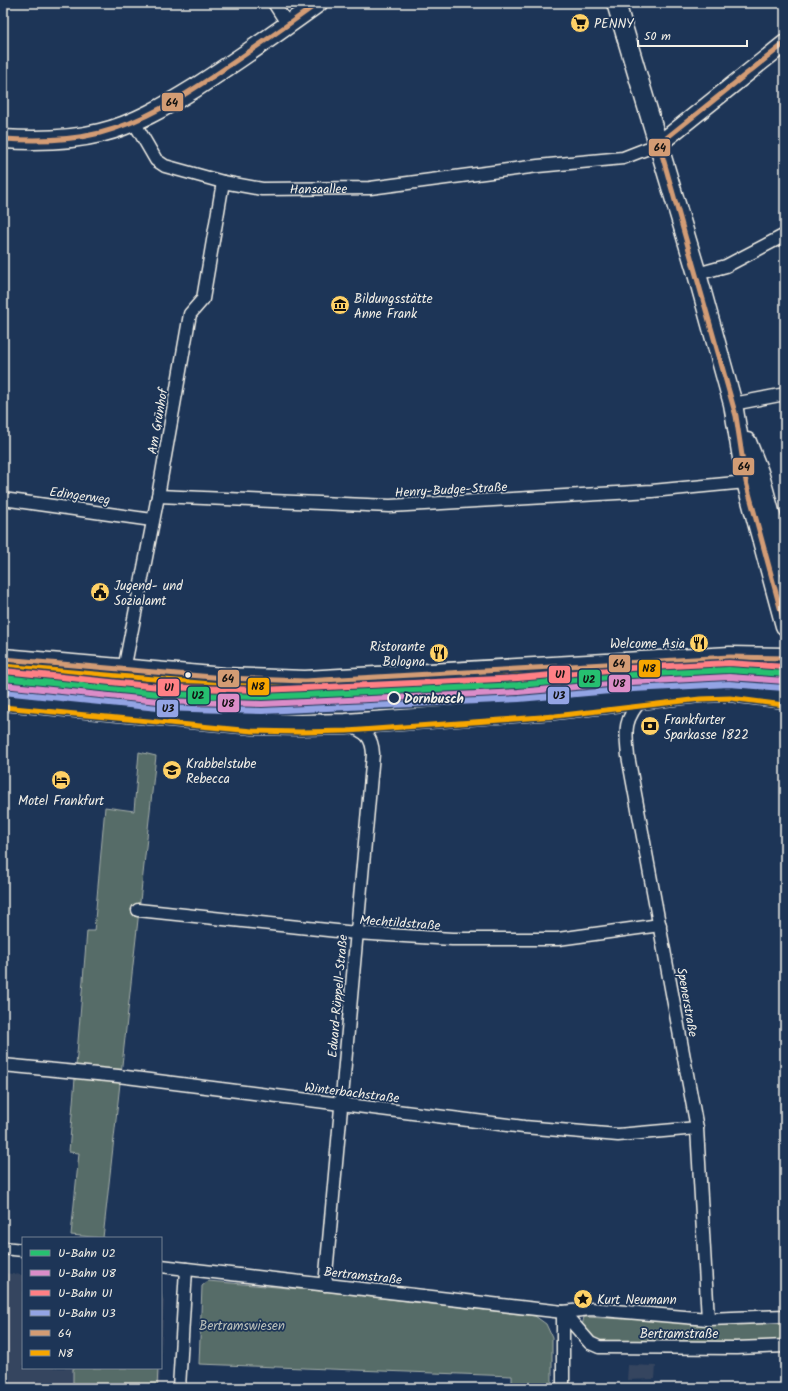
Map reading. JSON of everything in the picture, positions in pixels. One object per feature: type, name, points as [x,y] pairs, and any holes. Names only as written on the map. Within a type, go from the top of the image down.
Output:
[{"type":"main road","points":[[3,139],[39,141],[77,137],[100,133],[134,122],[174,101],[216,75],[318,3]]},
{"type":"main road","points":[[616,3],[697,274],[734,410],[746,482],[785,626]]},
{"type":"main road","points":[[734,410],[759,472],[785,566]]},
{"type":"main road","points":[[3,659],[224,678],[306,680],[730,657],[785,658]]},
{"type":"main road","points":[[3,700],[260,724],[346,724],[560,708],[644,697],[730,691],[785,698]]},
{"type":"street","points":[[274,3],[288,25]]},
{"type":"street","points":[[659,144],[785,43]]},
{"type":"street","name":"Hansaallee","points":[[134,122],[156,160],[165,166],[223,182],[262,189],[370,188],[538,166],[623,158],[659,144]]},
{"type":"street","name":"Am Grünhof","points":[[124,670],[152,520],[158,496],[190,314],[203,299],[223,182]]},
{"type":"street","points":[[697,274],[726,266],[785,235]]},
{"type":"street","points":[[734,410],[785,394]]},
{"type":"street","name":"Henry-Budge-Straße","points":[[158,496],[390,506],[652,491],[746,482]]},
{"type":"street","name":"Edingerweg","points":[[3,499],[152,520]]},
{"type":"street","name":"Spenerstraße","points":[[644,697],[630,713],[626,724],[626,738],[632,781],[697,1128],[708,1319]]},
{"type":"street","name":"Eduard-Rüppell-Straße","points":[[325,1285],[373,754],[372,742],[365,733],[346,724]]},
{"type":"street","name":"Mechtildstraße","points":[[138,910],[356,933],[452,939],[558,939],[660,925]]},
{"type":"street","name":"Winterbachstraße","points":[[3,1065],[118,1076],[524,1127],[618,1135],[697,1128]]},
{"type":"street","points":[[3,1248],[22,1250]]},
{"type":"street","name":"Bertramstraße","points":[[162,1266],[563,1312],[591,1309],[708,1319],[785,1316]]},
{"type":"street","points":[[179,1388],[186,1269]]},
{"type":"street","points":[[563,1312],[563,1388]]},
{"type":"street","name":"Bertramstraße","points":[[563,1312],[590,1343],[599,1347],[736,1348],[785,1346]]},
{"type":"shaded area","points":[[730,666],[783,670],[785,686],[727,683],[534,697],[534,702],[312,716],[252,715],[253,710],[164,706],[3,690],[3,676],[166,691],[235,692],[236,686],[509,677],[510,682]]},
{"type":"shaded area","points":[[3,1273],[22,1275],[22,1369],[160,1369],[159,1388],[3,1388]]},
{"type":"shaded area","points":[[162,1294],[164,1301],[162,1337]]},
{"type":"shaded area","points":[[628,1365],[656,1366],[655,1379],[627,1380]]},
{"type":"green space","points":[[139,752],[156,756],[103,1237],[71,1235],[79,1153],[69,1152],[87,931],[94,931],[105,807],[134,811]]},
{"type":"green space","name":"Bertramswiesen","points":[[208,1281],[322,1291],[535,1316],[546,1324],[552,1337],[552,1388],[512,1388],[512,1376],[199,1364],[202,1286]]},
{"type":"green space","points":[[584,1317],[709,1323],[785,1322],[785,1341],[733,1343],[595,1341],[582,1326]]},
{"type":"green space","points":[[73,1369],[158,1369],[157,1388],[73,1388]]},
{"type":"metro line","name":"U1","points":[[4,671],[159,687],[262,690],[518,678],[631,668],[729,663],[785,667]]},
{"type":"metro line","name":"U2","points":[[3,678],[159,694],[262,697],[518,685],[632,675],[729,670],[785,674]]},
{"type":"metro line","name":"U8","points":[[3,685],[158,701],[262,704],[518,692],[632,682],[729,677],[785,681]]},
{"type":"metro line","name":"U3","points":[[3,692],[158,708],[262,711],[519,699],[633,689],[729,684],[784,688]]},
{"type":"transit line","name":"64","points":[[3,139],[39,140],[76,138],[100,133],[147,116],[218,73],[318,3]]},
{"type":"transit line","name":"64","points":[[785,43],[659,144],[736,416],[746,482],[785,626]]},
{"type":"transit line","name":"64","points":[[3,659],[224,678],[305,681],[730,657],[785,658]]},
{"type":"transit line","name":"N8","points":[[3,666],[223,685],[305,688],[730,664],[785,665]]},
{"type":"transit line","name":"N8","points":[[3,707],[252,731],[301,732],[347,731],[555,716],[700,699],[730,698],[784,705]]},
{"type":"place","name":"PENNY","points":[[580,23]]},
{"type":"place","name":"Bildungsstätte Anne Frank","points":[[340,305]]},
{"type":"place","name":"Jugend- und Sozialamt","points":[[100,592]]},
{"type":"place","name":"Welcome Asia","points":[[699,643]]},
{"type":"place","name":"Ristorante Bologna","points":[[439,653]]},
{"type":"place","name":"Dornbusch","points":[[394,698]]},
{"type":"place","name":"Frankfurter Sparkasse 1822","points":[[650,726]]},
{"type":"place","name":"Krabbelstube Rebecca","points":[[172,770]]},
{"type":"place","name":"Motel Frankfurt","points":[[61,780]]},
{"type":"place","name":"Kurt Neumann","points":[[583,1299]]}]
